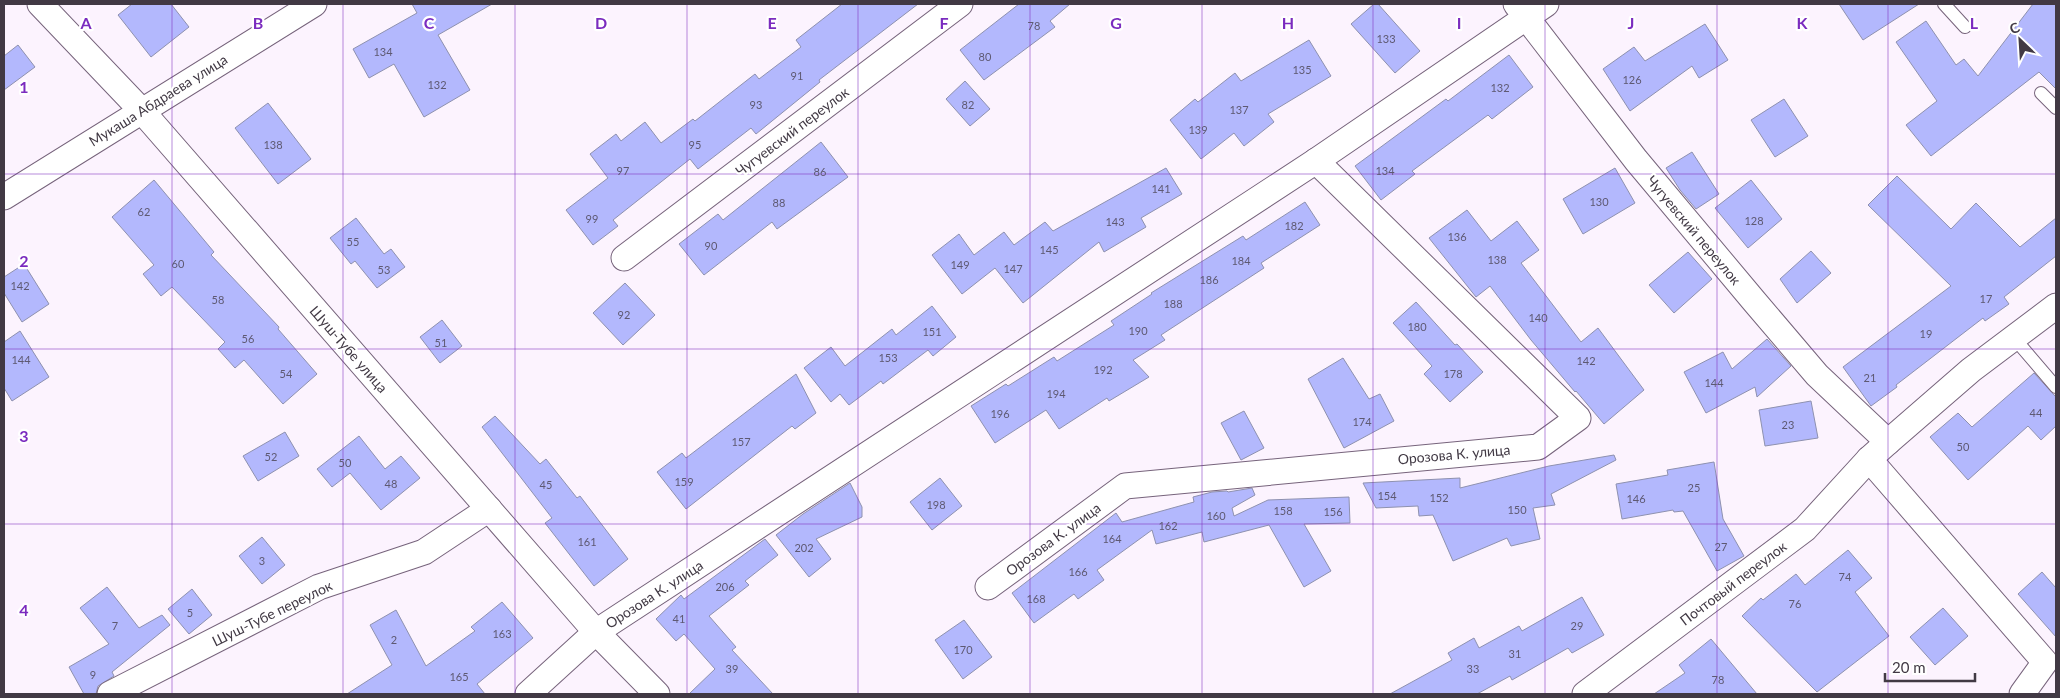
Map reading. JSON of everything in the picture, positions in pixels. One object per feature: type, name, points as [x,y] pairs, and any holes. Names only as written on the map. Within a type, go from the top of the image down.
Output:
[{"type":"street","name":"Шуш-Тубе улица","points":[[40,4],[141,110],[596,632],[657,694]]},
{"type":"street","name":"Мукаша Абдраева улица","points":[[4,197],[314,4]]},
{"type":"street","name":"Чугуевский переулок","points":[[624,258],[960,4]]},
{"type":"street","name":"Чугуевский переулок","points":[[1530,8],[1636,160],[1817,375],[1888,442]]},
{"type":"street","name":"Орозова К. улица","points":[[528,694],[596,632],[1316,161],[1530,8]]},
{"type":"street","name":"Орозова К. улица","points":[[988,586],[1125,486],[1538,446],[1578,418],[1316,161]]},
{"type":"street","name":"Почтовый переулок","points":[[1585,694],[1805,529],[1869,458],[1971,370],[2056,306]]},
{"type":"street","points":[[1869,458],[2045,662],[2022,694]]},
{"type":"street","name":"Шуш-Тубе переулок","points":[[110,694],[318,587],[424,552],[488,509]]},
{"type":"lane","points":[[1944,4],[1965,27]]},
{"type":"lane","points":[[2042,93],[2056,108]]},
{"type":"lane","points":[[2014,338],[2056,387]]},
{"type":"building","points":[[132,4],[171,4],[189,27],[151,57],[118,15]]},
{"type":"building","points":[[412,4],[492,4],[438,35],[470,90],[424,117],[394,64],[369,78],[353,49],[417,13]]},
{"type":"building","points":[[842,4],[918,4],[819,80],[820,82],[756,134],[751,128],[698,169],[690,159],[613,220],[618,226],[593,245],[566,210],[608,178],[590,154],[616,134],[621,141],[645,122],[661,143],[693,119],[695,121],[755,74],[759,79],[801,47],[796,40]]},
{"type":"building","points":[[1019,4],[1070,4],[1050,21],[1055,27],[984,80],[960,50]]},
{"type":"building","points":[[1374,4],[1378,4],[1420,51],[1395,73],[1351,24]]},
{"type":"building","points":[[1839,4],[1919,4],[1863,40]]},
{"type":"building","points":[[2033,4],[2056,4],[2056,89],[2039,72],[1931,156],[1906,125],[1937,101],[1896,42],[1926,21],[1956,65],[1964,59],[1978,76]]},
{"type":"building","points":[[1705,24],[1728,60],[1699,78],[1692,66],[1630,111],[1603,69],[1634,47],[1645,61]]},
{"type":"building","points":[[1309,40],[1331,76],[1268,114],[1274,122],[1244,146],[1234,133],[1201,159],[1170,120],[1195,99],[1198,102],[1235,73],[1241,81]]},
{"type":"building","points":[[18,45],[35,67],[4,90],[4,56]]},
{"type":"building","points":[[1509,55],[1533,87],[1492,119],[1488,115],[1412,171],[1415,174],[1381,200],[1355,166],[1446,99],[1448,101]]},
{"type":"building","points":[[965,81],[990,109],[970,126],[946,99]]},
{"type":"building","points":[[1784,99],[1808,136],[1775,157],[1751,120]]},
{"type":"building","points":[[268,103],[311,159],[278,184],[235,128]]},
{"type":"building","points":[[821,142],[848,177],[777,229],[772,222],[704,275],[679,244],[718,214],[723,220]]},
{"type":"building","points":[[1692,152],[1719,194],[1696,209],[1680,190],[1666,168]]},
{"type":"building","points":[[1166,168],[1182,194],[1141,218],[1146,227],[1104,252],[1099,242],[1023,303],[995,268],[962,294],[932,255],[959,234],[974,255],[1004,232],[1014,245],[1045,222],[1053,231]]},
{"type":"building","points":[[1615,168],[1635,203],[1583,234],[1563,199]]},
{"type":"building","points":[[1897,176],[1951,229],[1976,203],[2020,247],[2056,218],[2056,256],[2004,297],[2009,304],[1985,321],[1983,318],[1871,406],[1843,367],[1951,286],[1868,205]]},
{"type":"building","points":[[154,180],[214,252],[211,255],[279,327],[278,329],[317,374],[283,404],[244,360],[235,368],[218,349],[225,342],[172,287],[161,296],[143,274],[154,265],[112,217]]},
{"type":"building","points":[[1751,180],[1782,219],[1748,248],[1715,208]]},
{"type":"building","points":[[1305,202],[1320,225],[1261,263],[1264,268],[1161,335],[1165,340],[1133,360],[1149,377],[1109,401],[1107,398],[1059,429],[1046,410],[995,443],[971,406],[1006,384],[1008,386],[1054,357],[1057,361],[1114,325],[1111,321],[1151,293],[1243,236],[1246,240]]},
{"type":"building","points":[[1467,210],[1491,241],[1517,221],[1539,250],[1521,263],[1581,342],[1598,328],[1644,390],[1604,424],[1531,340],[1490,286],[1476,297],[1429,238]]},
{"type":"building","points":[[356,218],[384,254],[391,249],[405,267],[377,288],[355,261],[351,264],[330,238]]},
{"type":"building","points":[[1811,251],[1831,273],[1797,303],[1780,279]]},
{"type":"building","points":[[1688,252],[1712,279],[1674,313],[1649,285]]},
{"type":"building","points":[[24,264],[49,304],[22,322],[4,293],[4,277]]},
{"type":"building","points":[[625,283],[655,315],[623,345],[593,313]]},
{"type":"building","points":[[1416,302],[1455,345],[1457,344],[1483,372],[1450,402],[1424,374],[1432,366],[1393,323]]},
{"type":"building","points":[[932,306],[956,337],[933,356],[928,350],[883,384],[881,381],[849,405],[840,394],[831,402],[804,368],[831,347],[845,366],[892,329],[896,335]]},
{"type":"building","points":[[442,320],[462,346],[440,363],[420,337]]},
{"type":"building","points":[[20,331],[49,377],[12,401],[4,388],[4,342]]},
{"type":"building","points":[[1767,339],[1791,366],[1757,397],[1755,387],[1706,413],[1684,372],[1723,352],[1732,369]]},
{"type":"building","points":[[1343,358],[1369,399],[1380,394],[1394,421],[1344,448],[1308,379]]},
{"type":"building","points":[[2034,373],[2056,397],[2056,426],[2041,440],[2028,426],[1968,480],[1930,437],[1958,413],[1972,427]]},
{"type":"building","points":[[796,374],[816,413],[795,429],[792,426],[686,509],[657,472],[682,453],[686,458]]},
{"type":"building","points":[[1811,401],[1818,438],[1765,446],[1759,410]]},
{"type":"building","points":[[1244,411],[1264,448],[1241,460],[1221,423]]},
{"type":"building","points":[[495,416],[540,464],[546,459],[577,498],[580,496],[628,559],[594,586],[545,523],[552,518],[482,427]]},
{"type":"building","points":[[285,432],[299,456],[258,481],[243,456]]},
{"type":"building","points":[[359,436],[385,469],[401,456],[420,478],[381,510],[350,473],[332,487],[317,469]]},
{"type":"building","points":[[1614,455],[1616,460],[1551,494],[1555,505],[1533,508],[1540,539],[1511,546],[1507,538],[1453,561],[1433,515],[1419,516],[1418,506],[1376,508],[1363,483],[1460,478],[1460,488],[1549,466]]},
{"type":"building","points":[[1714,462],[1723,519],[1744,556],[1717,571],[1683,511],[1674,512],[1673,510],[1622,519],[1616,484],[1668,475],[1667,470]]},
{"type":"building","points":[[940,478],[962,506],[932,530],[910,502]]},
{"type":"building","points":[[850,483],[862,507],[862,517],[816,539],[831,559],[809,577],[776,535],[803,514]]},
{"type":"building","points":[[1252,488],[1255,495],[1232,508],[1234,516],[1268,500],[1349,497],[1350,523],[1304,524],[1331,571],[1304,587],[1269,525],[1204,542],[1202,532],[1156,544],[1152,530],[1097,570],[1104,580],[1078,599],[1074,594],[1034,623],[1012,593],[1116,513],[1122,522],[1194,502],[1193,497],[1212,492],[1228,492]]},
{"type":"building","points":[[262,537],[285,565],[262,584],[239,556]]},
{"type":"building","points":[[765,539],[778,555],[745,581],[749,585],[709,616],[736,647],[732,650],[773,694],[689,694],[715,669],[684,634],[676,641],[656,619],[681,595],[684,599]]},
{"type":"building","points":[[1848,550],[1872,578],[1855,592],[1889,636],[1817,692],[1742,616],[1761,598],[1763,600],[1796,574],[1805,585]]},
{"type":"building","points":[[2042,572],[2056,588],[2056,637],[2018,594]]},
{"type":"building","points":[[107,587],[139,628],[162,615],[170,625],[112,672],[114,676],[98,686],[96,694],[84,694],[69,667],[109,644],[80,608]]},
{"type":"building","points":[[192,589],[212,615],[189,634],[168,609]]},
{"type":"building","points":[[1582,597],[1604,635],[1572,653],[1568,648],[1512,680],[1510,676],[1477,694],[1390,694],[1452,660],[1448,653],[1474,638],[1479,648],[1519,626],[1522,631]]},
{"type":"building","points":[[502,602],[533,638],[477,684],[485,694],[347,694],[392,665],[370,625],[396,610],[426,666],[475,631],[471,627]]},
{"type":"building","points":[[1943,608],[1968,636],[1935,665],[1910,637]]},
{"type":"building","points":[[964,620],[992,657],[963,679],[935,640]]},
{"type":"building","points":[[1711,639],[1757,694],[1654,694],[1685,673],[1679,665]]}]
